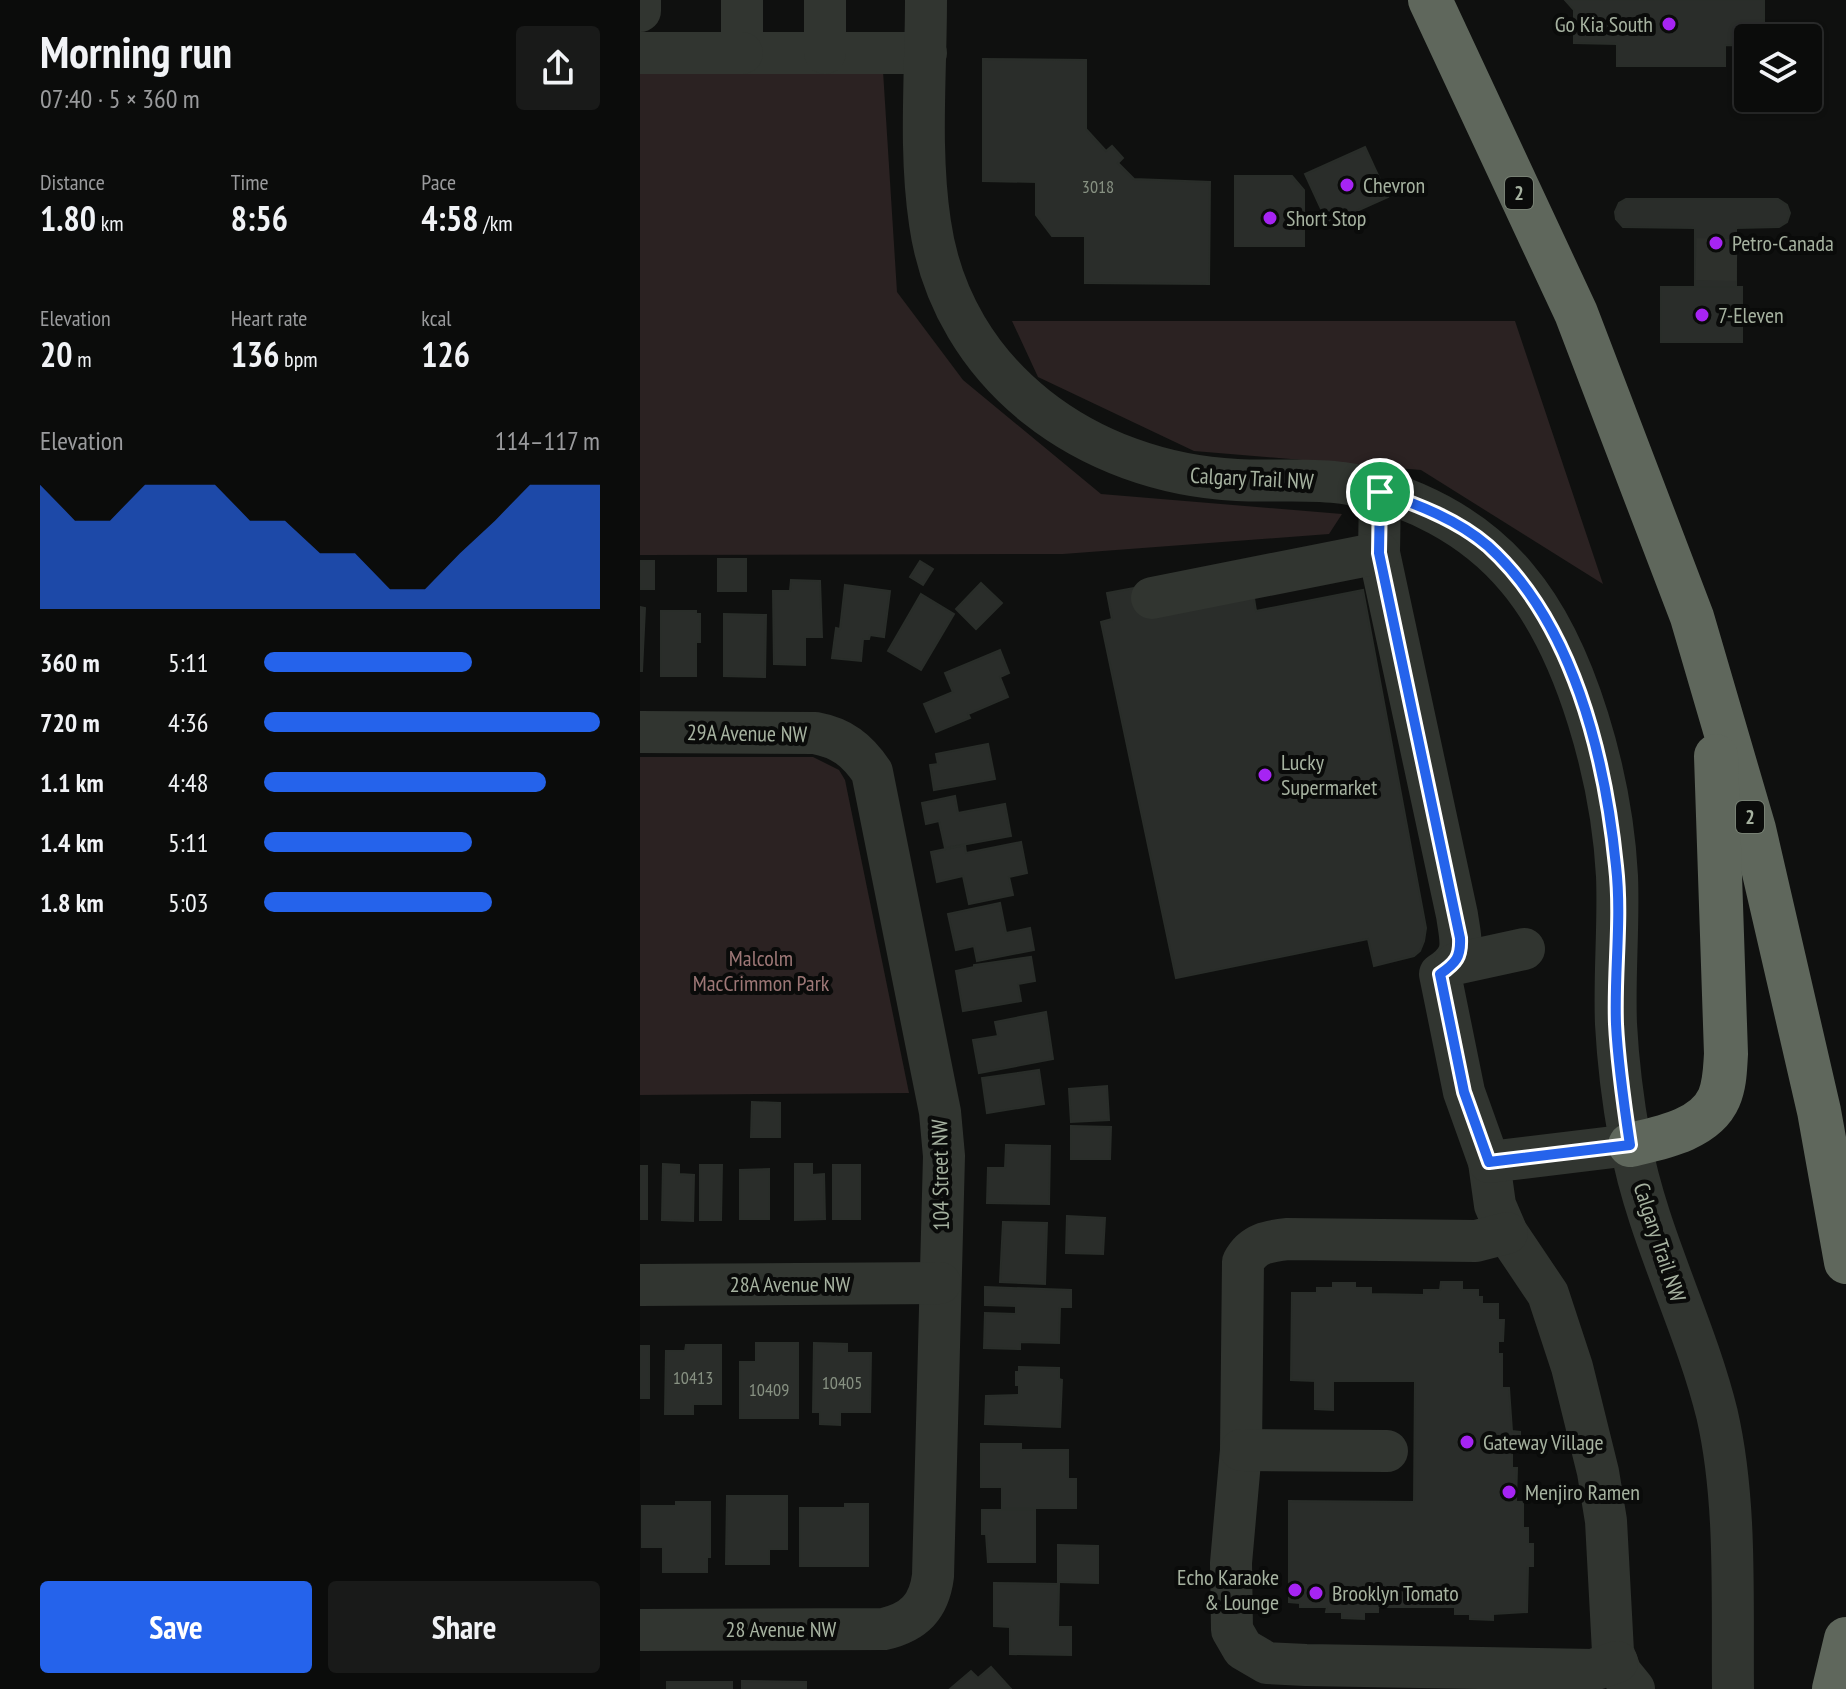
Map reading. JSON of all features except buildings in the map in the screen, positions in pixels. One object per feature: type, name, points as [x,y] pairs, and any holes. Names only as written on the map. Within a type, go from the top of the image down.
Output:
[{"type":"highway","name":"2","points":[[1430,0],[1576,313],[1692,617],[1754,829],[1819,1111],[1846,1262]]},
{"type":"highway","points":[[1630,1145],[1682,1130],[1700,1120],[1717,1102],[1724,1084],[1726,1054],[1714,694]]},
{"type":"highway","points":[[1834,1689],[1846,1639]]},
{"type":"street","points":[[640,0],[640,11]]},
{"type":"street","points":[[742,0],[742,53]]},
{"type":"street","points":[[825,0],[825,53]]},
{"type":"street","name":"Calgary Trail NW","points":[[926,0],[926,188],[937,259],[962,319],[997,371],[1038,409],[1076,434],[1106,451],[1144,465],[1195,477],[1340,483],[1380,492],[1452,522],[1486,545],[1541,610],[1580,695],[1601,776],[1617,868],[1616,1025],[1630,1145],[1655,1237],[1705,1376],[1722,1440],[1727,1477],[1733,1689]]},
{"type":"street","points":[[640,53],[926,53]]},
{"type":"street","points":[[1380,492],[1379,553],[1457,915],[1461,951],[1455,964]]},
{"type":"street","points":[[1152,598],[1379,553]]},
{"type":"street","name":"29A Avenue NW","points":[[640,732],[793,732],[833,737],[851,747]]},
{"type":"street","name":"104 Street NW","points":[[851,747],[872,772],[876,786],[943,1129],[933,1576],[927,1603],[919,1613]]},
{"type":"street","points":[[1524,949],[1455,964],[1440,974],[1464,1092],[1489,1162],[1495,1205],[1507,1233],[1548,1294],[1572,1367],[1598,1472],[1606,1521],[1613,1652],[1625,1675]]},
{"type":"street","points":[[1489,1162],[1630,1145]]},
{"type":"street","points":[[1507,1233],[1476,1241],[1288,1239],[1266,1242],[1249,1251],[1243,1262],[1241,1450],[1230,1606],[1232,1630],[1243,1649],[1267,1663],[1593,1670],[1625,1675]]},
{"type":"street","name":"28A Avenue NW","points":[[640,1285],[940,1283]]},
{"type":"street","points":[[1241,1450],[1387,1451]]},
{"type":"street","name":"28 Avenue NW","points":[[640,1630],[884,1629],[898,1626],[919,1613]]},
{"type":"green space","points":[[640,70],[883,71],[897,292],[963,380],[1101,494],[1342,514],[1329,534],[1063,554],[640,555]]},
{"type":"green space","points":[[1012,321],[1515,321],[1603,584],[1421,470],[1194,451],[1038,377]]},
{"type":"green space","name":"Malcolm MacCrimmon Park","points":[[640,757],[813,757],[839,770],[845,780],[909,1093],[640,1095]]},
{"type":"tunnel","points":[[1696,259],[1737,260]]},
{"type":"place","name":"Go Kia South","points":[[1669,24]]},
{"type":"place","name":"Chevron","points":[[1347,185]]},
{"type":"place","name":"Short Stop","points":[[1270,218]]},
{"type":"place","name":"Petro-Canada","points":[[1716,243]]},
{"type":"place","name":"7-Eleven","points":[[1702,315]]},
{"type":"place","name":"Lucky Supermarket","points":[[1265,775]]},
{"type":"place","name":"Gateway Village","points":[[1467,1442]]},
{"type":"place","name":"Menjiro Ramen","points":[[1509,1492]]},
{"type":"place","name":"Echo Karaoke & Lounge","points":[[1295,1590]]},
{"type":"place","name":"Brooklyn Tomato","points":[[1316,1593]]},
{"type":"route","points":[[1380,492],[1452,522],[1486,545],[1541,610],[1580,695],[1610,818],[1617,868],[1616,1025],[1630,1145],[1489,1162],[1464,1092],[1440,974],[1455,964],[1461,951],[1460,938],[1379,553],[1380,492]]}]
